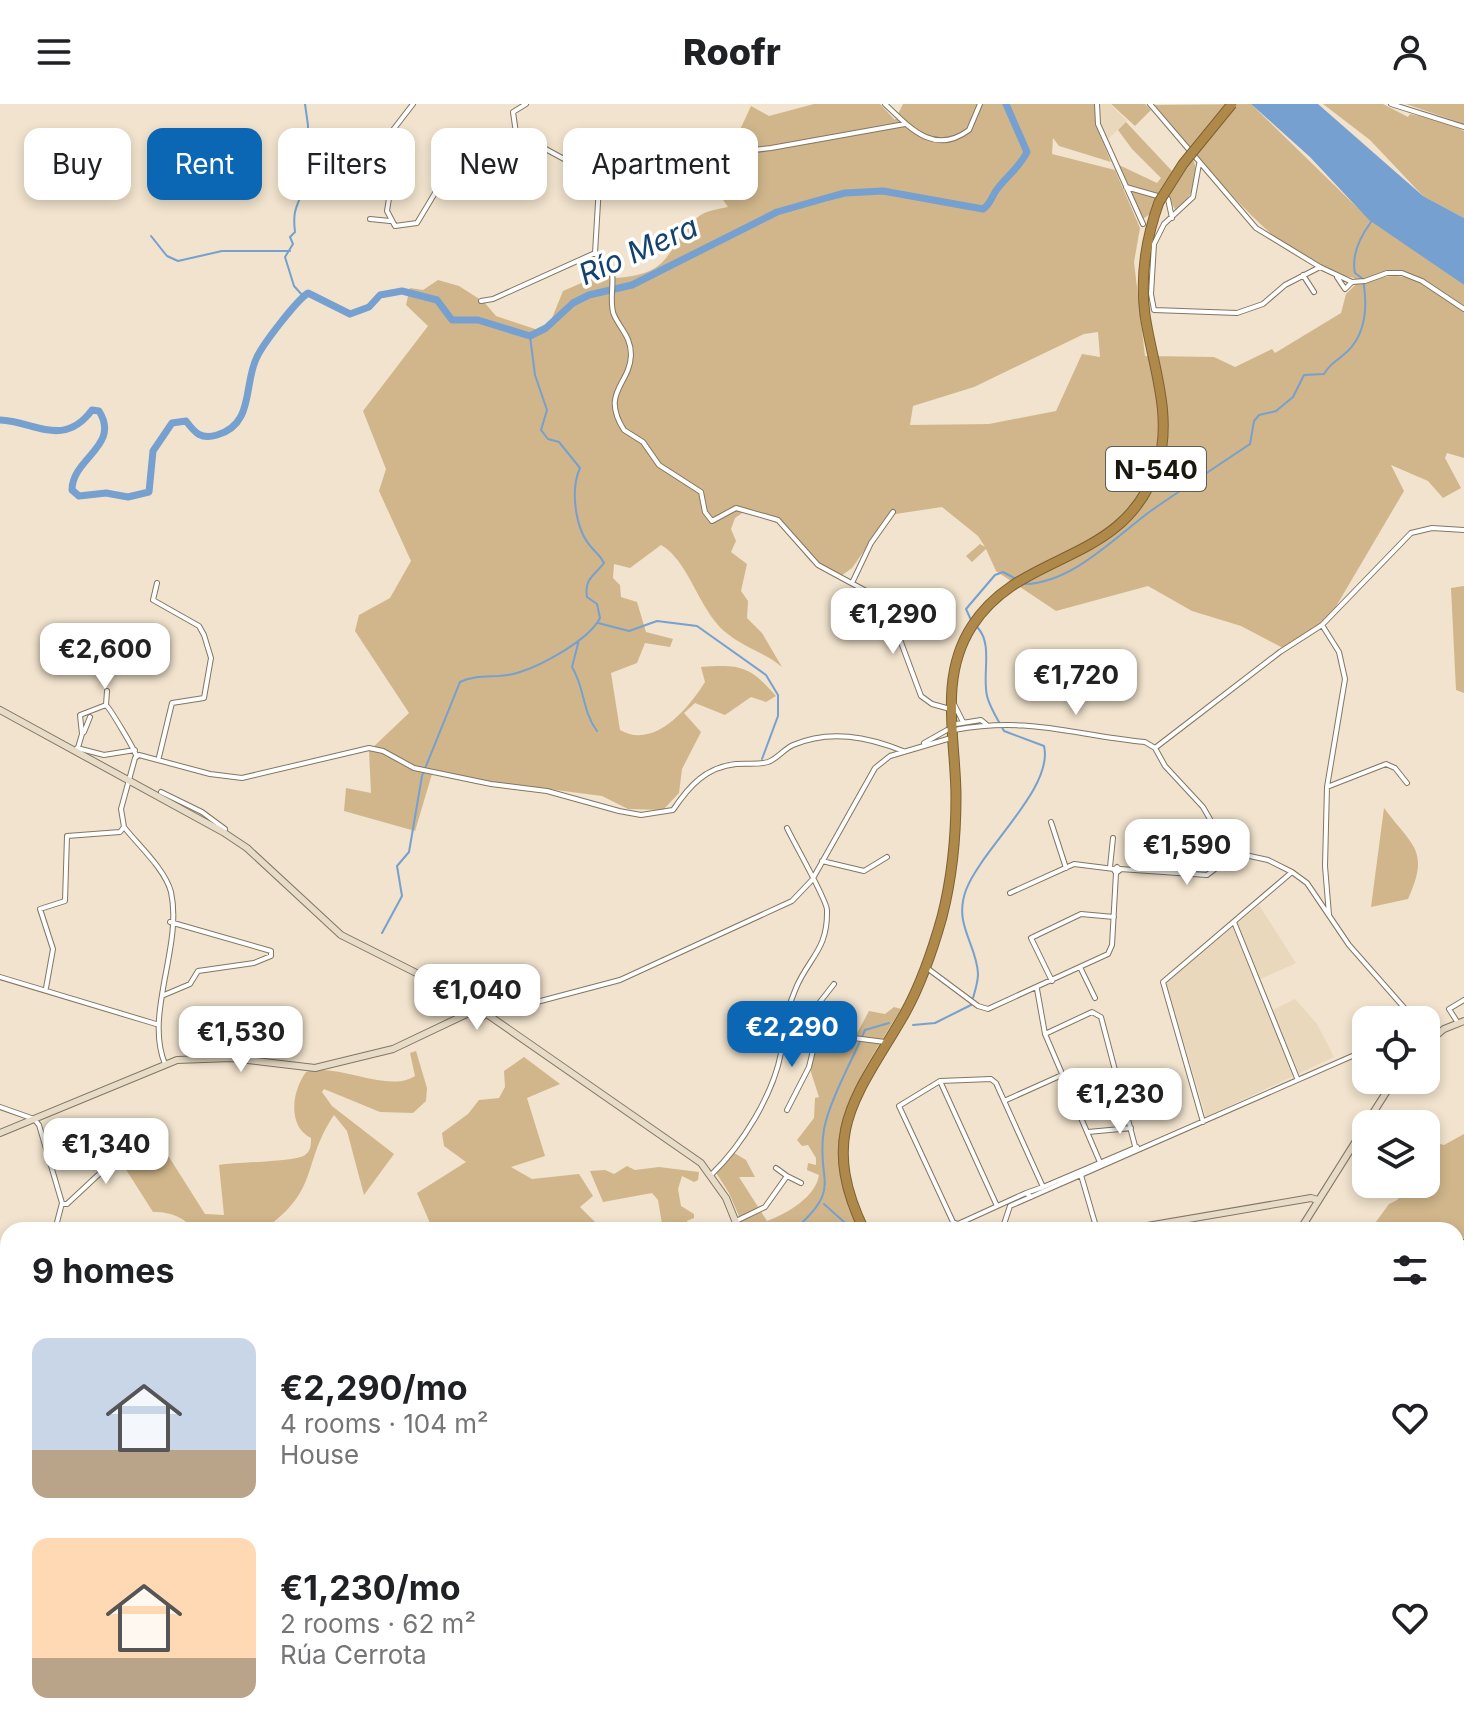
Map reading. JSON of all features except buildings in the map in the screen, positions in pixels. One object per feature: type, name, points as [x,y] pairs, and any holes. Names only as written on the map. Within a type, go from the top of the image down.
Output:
[{"type":"highway","name":"N-540","points":[[861,1222],[848,1191],[843,1168],[843,1138],[854,1098],[907,1009],[941,919],[954,857],[956,794],[951,704],[955,667],[967,635],[985,607],[1023,577],[1110,534],[1136,506],[1153,475],[1164,426],[1143,276],[1155,213],[1183,164],[1232,104]]},
{"type":"highway","points":[[1143,276],[1140,260],[1143,224],[1155,213]]},
{"type":"main road","points":[[0,710],[224,832],[247,848],[341,935],[482,1008],[689,1154],[712,1174],[736,1221]]},
{"type":"main road","points":[[0,1133],[165,1064],[192,1058],[231,1058],[315,1068],[393,1049],[482,1008]]},
{"type":"main road","points":[[1440,1035],[1461,1022]]},
{"type":"main road","points":[[1305,1222],[1352,1146]]},
{"type":"main road","points":[[1171,1222],[1311,1198],[1318,1200]]},
{"type":"street","points":[[394,128],[413,104]]},
{"type":"street","points":[[515,128],[513,112],[526,104]]},
{"type":"street","points":[[885,104],[920,136],[946,141],[969,130],[980,104]]},
{"type":"street","points":[[1097,104],[1098,124],[1143,224]]},
{"type":"street","points":[[1150,104],[1256,228],[1337,277],[1354,282]]},
{"type":"street","points":[[1391,104],[1464,127]]},
{"type":"street","points":[[758,150],[905,124]]},
{"type":"street","points":[[1199,164],[1193,197],[1159,230],[1150,244],[1147,293],[1152,306],[1159,311],[1237,313],[1263,304],[1285,285],[1320,267]]},
{"type":"street","points":[[1126,187],[1168,199],[1172,218]]},
{"type":"street","points":[[389,200],[390,221]]},
{"type":"street","points":[[370,219],[382,218],[402,228],[417,223],[431,200]]},
{"type":"street","points":[[598,200],[595,253],[612,272],[613,314],[627,334],[631,355],[615,389],[615,406],[624,430],[643,442],[659,465],[701,492],[705,512],[712,521],[736,508],[778,520],[818,565],[879,598],[889,610],[921,696],[932,704],[951,704],[963,722]]},
{"type":"street","points":[[382,218],[387,211]]},
{"type":"street","points":[[481,301],[493,299],[595,253]]},
{"type":"street","points":[[1337,277],[1345,289],[1354,282],[1393,272],[1409,275],[1464,309]]},
{"type":"street","points":[[1303,275],[1314,292]]},
{"type":"street","points":[[852,583],[871,543],[893,512]]},
{"type":"street","points":[[1155,748],[1280,652],[1322,625],[1411,533],[1422,528],[1464,530]]},
{"type":"street","points":[[157,583],[151,594],[153,600],[199,626],[211,658],[204,698],[172,703],[159,757]]},
{"type":"street","points":[[1322,625],[1339,652],[1345,679],[1327,787],[1325,866],[1329,915]]},
{"type":"street","points":[[107,691],[106,705],[135,753],[121,809],[124,827],[171,892],[164,995],[156,1024],[165,1064]]},
{"type":"street","points":[[82,734],[80,715],[106,705]]},
{"type":"street","points":[[90,717],[77,750],[104,755],[135,753],[159,757],[210,774],[242,778],[369,748],[430,771],[547,791],[641,815],[673,810],[687,789],[708,772],[733,764],[770,762],[792,745],[819,738],[869,738],[903,751]]},
{"type":"street","points":[[482,1008],[533,1003],[620,980],[792,901],[812,880],[868,777],[890,756],[925,746],[963,722],[981,720],[986,724]]},
{"type":"street","points":[[925,746],[924,743],[952,730],[986,724],[1031,723],[1145,742],[1155,748],[1165,766],[1203,807],[1226,847],[1300,875],[1349,945],[1403,1006]]},
{"type":"street","points":[[1327,787],[1386,764],[1395,768],[1407,783]]},
{"type":"street","points":[[161,792],[217,821],[225,829],[224,832]]},
{"type":"street","points":[[1051,822],[1066,868]]},
{"type":"street","points":[[46,988],[53,949],[40,909],[65,901],[67,836],[109,834],[120,832],[124,827]]},
{"type":"street","points":[[712,1174],[727,1159],[767,1093],[781,1053],[783,1029],[797,984],[818,955],[825,932],[827,903],[812,880],[787,828]]},
{"type":"street","points":[[925,967],[978,1006],[988,1009],[1108,954],[1114,917],[1113,838]]},
{"type":"street","points":[[1010,893],[1074,864],[1207,875],[1236,853]]},
{"type":"street","points":[[822,861],[864,871],[887,857]]},
{"type":"street","points":[[1203,1122],[1163,982],[1292,872]]},
{"type":"street","points":[[1052,981],[1031,938],[1081,914],[1114,917]]},
{"type":"street","points":[[164,995],[190,984],[203,969],[244,965],[271,956],[271,951],[170,922]]},
{"type":"street","points":[[1234,922],[1297,1078]]},
{"type":"street","points":[[1080,967],[1095,998]]},
{"type":"street","points":[[0,977],[13,983],[46,988],[89,1006],[156,1024]]},
{"type":"street","points":[[809,1032],[816,1007],[834,984]]},
{"type":"street","points":[[1037,989],[1045,1034],[1100,1163]]},
{"type":"street","points":[[1461,1022],[1449,1009],[1464,1000]]},
{"type":"street","points":[[1045,1034],[1092,1012],[1098,1013],[1136,1148]]},
{"type":"street","points":[[783,1029],[865,1042],[887,1041]]},
{"type":"street","points":[[787,1110],[809,1067],[817,1034]]},
{"type":"street","points":[[865,1042],[881,1052]]},
{"type":"street","points":[[1005,1222],[1010,1206],[1043,1187],[1203,1122],[1352,1056]]},
{"type":"street","points":[[1004,1101],[1062,1075]]},
{"type":"street","points":[[953,1222],[899,1106],[940,1081],[991,1079],[1043,1187]]},
{"type":"street","points":[[940,1081],[997,1206]]},
{"type":"street","points":[[0,1107],[34,1119],[48,1152],[62,1204],[57,1222]]},
{"type":"street","points":[[1088,1132],[1131,1128]]},
{"type":"street","points":[[62,1204],[67,1204],[127,1148],[155,1142]]},
{"type":"street","points":[[962,1222],[1081,1175],[1100,1163]]},
{"type":"street","points":[[776,1168],[801,1183]]},
{"type":"street","points":[[1081,1175],[1095,1222]]},
{"type":"street","points":[[736,1221],[765,1207],[787,1176]]},
{"type":"shaded area","points":[[814,104],[880,104],[895,120],[903,104],[1095,104],[1095,123],[1111,162],[1059,146],[1053,138],[1052,154],[1115,170],[1140,228],[1134,262],[1145,356],[1214,357],[1235,367],[1272,349],[1275,353],[1341,313],[1346,294],[1357,283],[1354,278],[1306,259],[1285,245],[1246,210],[1194,153],[1217,116],[1190,148],[1153,105],[1251,104],[1370,220],[1464,285],[1464,308],[1421,278],[1397,271],[1373,276],[1375,280],[1400,276],[1422,283],[1464,311],[1464,458],[1447,453],[1445,458],[1461,488],[1443,498],[1428,481],[1391,465],[1404,491],[1331,615],[1285,649],[1241,626],[1192,611],[1148,586],[1056,611],[996,571],[986,549],[972,562],[966,556],[980,544],[985,547],[978,536],[942,507],[889,515],[852,568],[841,576],[810,561],[779,524],[745,511],[735,518],[731,529],[736,541],[731,552],[747,564],[741,591],[748,601],[747,618],[762,633],[782,667],[724,631],[707,610],[679,562],[661,545],[630,568],[614,564],[613,578],[620,585],[621,597],[637,602],[646,632],[673,639],[670,647],[645,643],[637,663],[611,673],[620,730],[645,735],[669,723],[690,703],[705,682],[701,667],[743,669],[759,678],[776,696],[766,702],[751,697],[725,715],[695,703],[684,713],[701,732],[682,769],[679,793],[663,810],[628,809],[602,796],[432,774],[415,831],[344,811],[346,788],[371,793],[369,751],[409,713],[355,631],[359,615],[390,598],[411,561],[379,491],[386,469],[363,411],[428,326],[406,305],[410,288],[423,290],[438,280],[459,286],[484,302],[496,316],[538,330],[550,323],[563,291],[609,271],[616,278],[649,271],[666,258],[698,217],[728,207],[723,200],[758,200],[758,128],[741,128],[751,106],[769,116]],"holes":[[[1098,332],[1100,357],[1082,354],[1056,411],[989,424],[910,425],[913,406],[974,387],[1084,334]]]},
{"type":"shaded area","points":[[1100,104],[1110,104],[1127,121],[1108,139],[1099,120]]},
{"type":"shaded area","points":[[1111,104],[1145,104],[1151,110],[1135,126]]},
{"type":"shaded area","points":[[1323,104],[1383,104],[1408,117],[1410,114],[1450,123],[1464,131],[1464,218],[1423,196],[1370,140]]},
{"type":"shaded area","points":[[1406,104],[1464,104],[1464,124]]},
{"type":"shaded area","points":[[1126,122],[1172,171],[1150,214],[1143,219],[1119,165],[1157,183],[1161,178],[1118,130]]},
{"type":"shaded area","points":[[1192,157],[1196,172],[1194,187],[1176,211],[1167,196]]},
{"type":"shaded area","points":[[1464,586],[1464,693],[1456,690],[1451,588]]},
{"type":"shaded area","points":[[1384,808],[1415,850],[1418,870],[1408,899],[1371,907]]},
{"type":"shaded area","points":[[1259,905],[1296,963],[1256,981],[1269,1012],[1295,999],[1317,1024],[1334,1057],[1206,1117],[1166,983]]},
{"type":"shaded area","points":[[894,1007],[901,1009],[855,1089],[841,1140],[841,1167],[858,1222],[742,1222],[715,1171],[731,1151],[746,1160],[755,1177],[739,1177],[767,1221],[783,1214],[806,1197],[819,1175],[807,1170],[808,1163],[816,1165],[816,1158],[808,1145],[802,1146],[797,1140],[814,1118],[815,1098],[819,1097],[809,1066],[822,1034],[855,1037],[869,1011],[885,1014]]},
{"type":"shaded area","points":[[416,1051],[427,1088],[426,1101],[413,1113],[380,1112],[324,1089],[322,1092],[332,1106],[394,1154],[364,1195],[347,1131],[334,1115],[317,1148],[302,1189],[294,1202],[273,1222],[186,1222],[176,1216],[153,1212],[118,1157],[151,1143],[169,1157],[205,1214],[224,1215],[219,1165],[290,1159],[308,1152],[311,1138],[298,1125],[294,1108],[306,1072],[333,1071],[391,1082],[404,1081],[415,1076],[410,1053]]},
{"type":"shaded area","points":[[524,1057],[560,1084],[527,1098],[545,1156],[511,1167],[532,1179],[579,1174],[593,1196],[580,1207],[595,1222],[430,1222],[417,1193],[466,1162],[444,1146],[442,1133],[468,1114],[479,1100],[499,1098],[505,1087],[504,1071]]},
{"type":"shaded area","points":[[1464,1134],[1464,1222],[1376,1222],[1389,1204],[1399,1198],[1440,1198],[1440,1144],[1444,1145]]},
{"type":"shaded area","points":[[627,1166],[635,1170],[659,1167],[699,1172],[698,1180],[694,1182],[682,1176],[678,1189],[681,1206],[694,1214],[694,1218],[687,1222],[662,1222],[658,1200],[652,1193],[603,1202],[590,1171],[605,1170],[614,1174]]},
{"type":"water","points":[[1251,104],[1318,104],[1423,196],[1464,218],[1464,285],[1369,220],[1310,157]]},
{"type":"waterway","points":[[303,296],[294,286],[285,257],[293,244],[290,237],[295,232],[295,212],[309,166],[305,104]]},
{"type":"waterway","name":"Río Mera","points":[[0,420],[59,431],[81,422],[92,410],[99,411],[104,434],[79,469],[72,490],[79,496],[106,493],[128,497],[149,492],[153,451],[172,423],[186,421],[196,432],[207,437],[229,430],[243,413],[257,357],[280,323],[308,293],[350,314],[369,307],[380,295],[402,291],[437,300],[452,320],[478,320],[530,336],[546,328],[573,303],[589,295],[632,285],[777,212],[826,198],[845,193],[883,191],[983,209],[1027,152],[1006,104]]},
{"type":"waterway","points":[[1025,584],[1043,582],[1077,567],[1152,510],[1250,444],[1254,421],[1259,415],[1276,411],[1293,397],[1304,375],[1324,374],[1350,348],[1361,331],[1365,311],[1363,279],[1355,273],[1355,252],[1371,222]]},
{"type":"waterway","points":[[151,236],[167,256],[178,261],[222,251],[290,251]]},
{"type":"waterway","points":[[382,933],[402,896],[397,866],[409,852],[422,776],[460,682],[510,675],[539,665],[586,635],[600,618],[597,604],[587,597],[586,591],[591,578],[604,563],[586,540],[578,521],[575,487],[580,468],[559,442],[548,439],[541,430],[547,410],[535,375],[530,336]]},
{"type":"waterway","points":[[971,620],[966,609],[995,575],[1003,572],[1016,579]]},
{"type":"waterway","points":[[598,623],[629,631],[657,621],[697,626],[766,675],[778,695],[778,716],[762,759]]},
{"type":"waterway","points":[[973,998],[978,974],[962,914],[966,890],[974,873],[1028,799],[1044,763],[1044,746],[1004,731],[992,709],[986,687],[985,643],[978,628]]},
{"type":"waterway","points":[[579,640],[572,667],[597,731]]},
{"type":"waterway","points":[[913,1025],[935,1023],[971,1005]]},
{"type":"waterway","points":[[803,1222],[824,1193],[824,1129],[842,1079],[865,1030],[889,1023]]},
{"type":"waterway","points":[[824,1204],[844,1222]]}]
